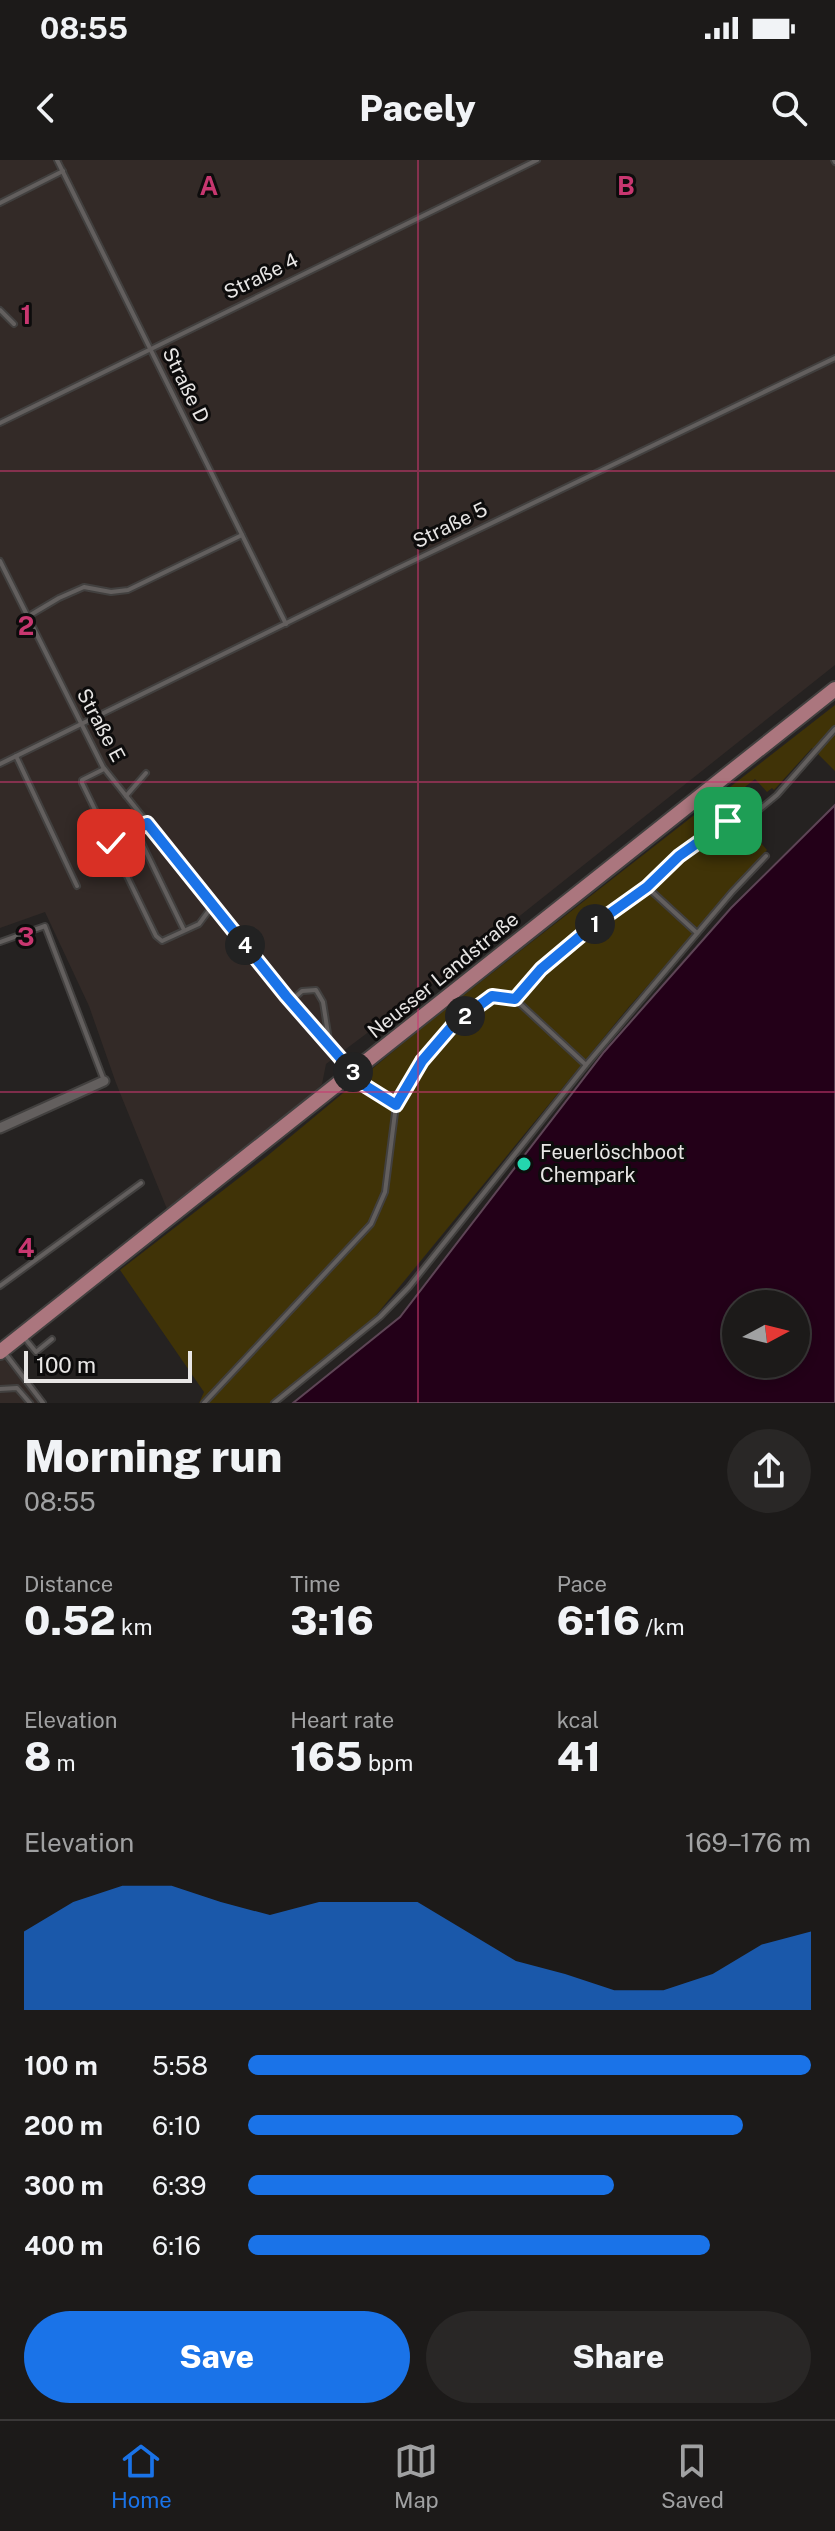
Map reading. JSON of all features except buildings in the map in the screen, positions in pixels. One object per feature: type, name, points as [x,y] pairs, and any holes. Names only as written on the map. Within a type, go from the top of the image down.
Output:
[{"type":"main road","name":"Neusser Landstraße","points":[[1,1351],[835,689]]},
{"type":"street","points":[[0,1128],[104,1081]]},
{"type":"lane","name":"Straße D","points":[[57,160],[286,624]]},
{"type":"lane","name":"Straße 4","points":[[0,423],[537,160]]},
{"type":"lane","points":[[0,203],[63,171]]},
{"type":"lane","points":[[0,310],[14,324]]},
{"type":"lane","name":"Straße 5","points":[[0,764],[835,358]]},
{"type":"lane","points":[[27,617],[84,587],[111,592],[128,590],[242,535]]},
{"type":"lane","name":"Straße E","points":[[0,561],[104,769],[291,1001],[364,1085],[396,1105]]},
{"type":"lane","points":[[515,999],[541,969],[581,935],[647,887],[679,856],[728,821],[743,823],[777,795],[835,729]]},
{"type":"lane","points":[[16,756],[77,886]]},
{"type":"lane","points":[[104,769],[82,780],[82,783],[156,936],[162,941],[199,924],[213,905]]},
{"type":"lane","points":[[126,796],[146,773]]},
{"type":"lane","points":[[111,843],[147,823]]},
{"type":"lane","points":[[136,831],[184,930]]},
{"type":"lane","points":[[274,1403],[380,1317],[409,1287],[586,1065],[766,856]]},
{"type":"lane","points":[[647,887],[697,933]]},
{"type":"lane","points":[[0,942],[45,926],[104,1081]]},
{"type":"lane","points":[[291,1001],[302,991],[316,990],[323,1002],[329,1043]]},
{"type":"lane","points":[[204,1403],[371,1224],[385,1192],[396,1105],[422,1061],[453,1025],[492,996],[515,999],[586,1065]]},
{"type":"lane","points":[[0,1286],[141,1183]]},
{"type":"lane","points":[[22,1334],[36,1352],[52,1339]]},
{"type":"lane","points":[[1,1351],[43,1403]]},
{"type":"lane","points":[[0,1389],[17,1388],[30,1403]]},
{"type":"shaded area","points":[[0,160],[835,160],[835,665],[467,958],[326,1064],[322,1084],[315,1091],[167,1209],[116,1083],[89,1006],[45,912],[0,928]]},
{"type":"shaded area","points":[[835,705],[835,771],[812,748],[774,790],[772,788],[767,792],[755,779],[726,802],[767,850],[628,1008],[364,1330],[278,1403],[199,1403],[204,1392],[120,1270],[266,1157],[419,1030]]},
{"type":"shaded area","points":[[835,805],[835,1403],[293,1403],[400,1317],[604,1052],[731,908]]},
{"type":"shaded area","points":[[3,1358],[40,1403],[0,1403],[0,1361]]},
{"type":"place","name":"Feuerlöschboot Chempark","points":[[524,1164]]},
{"type":"route","points":[[111,843],[147,823],[286,996],[364,1085],[396,1105],[422,1061],[453,1025],[492,996],[515,999],[541,969],[591,927],[647,887],[679,856],[728,821]]}]
